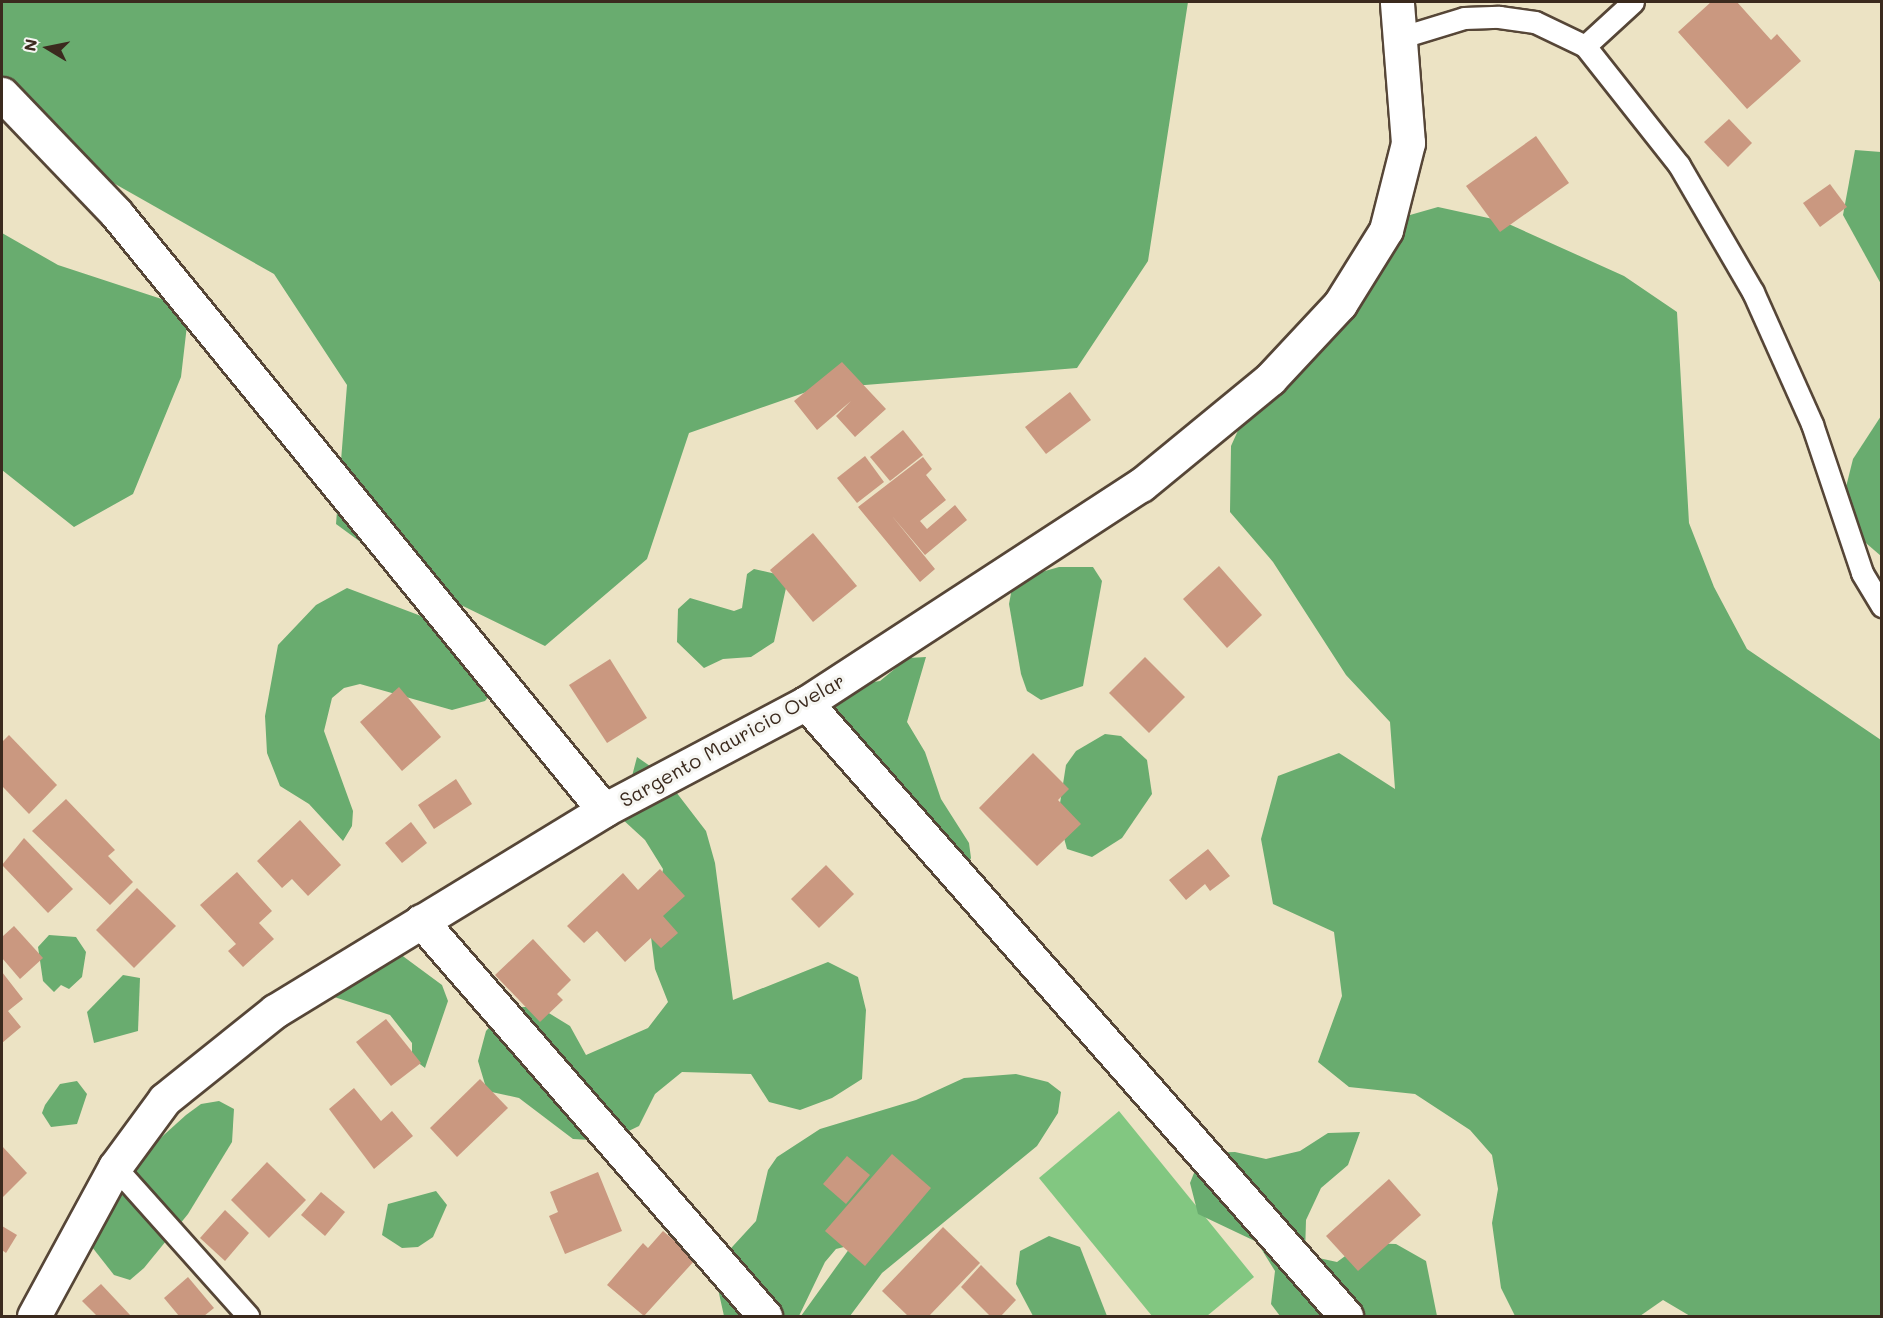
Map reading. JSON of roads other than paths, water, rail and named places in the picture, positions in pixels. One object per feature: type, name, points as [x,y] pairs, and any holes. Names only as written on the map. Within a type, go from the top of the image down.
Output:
[{"type":"street","name":"Sargento Mauricio Ovelar","points":[[34,1317],[115,1167],[165,1099],[275,1011],[604,810],[806,703],[1141,485],[1270,379],[1340,304],[1386,230],[1408,143],[1402,37],[1397,2]]},
{"type":"street","points":[[2,94],[116,213],[604,810]]},
{"type":"street","points":[[806,703],[1346,1317]]},
{"type":"street","points":[[421,921],[765,1317]]},
{"type":"lane","points":[[1584,46],[1633,2]]},
{"type":"lane","points":[[1402,37],[1464,18],[1499,17],[1535,22],[1584,46],[1679,165],[1753,292],[1812,424],[1862,573],[1881,606]]},
{"type":"lane","points":[[115,1167],[249,1317]]}]
